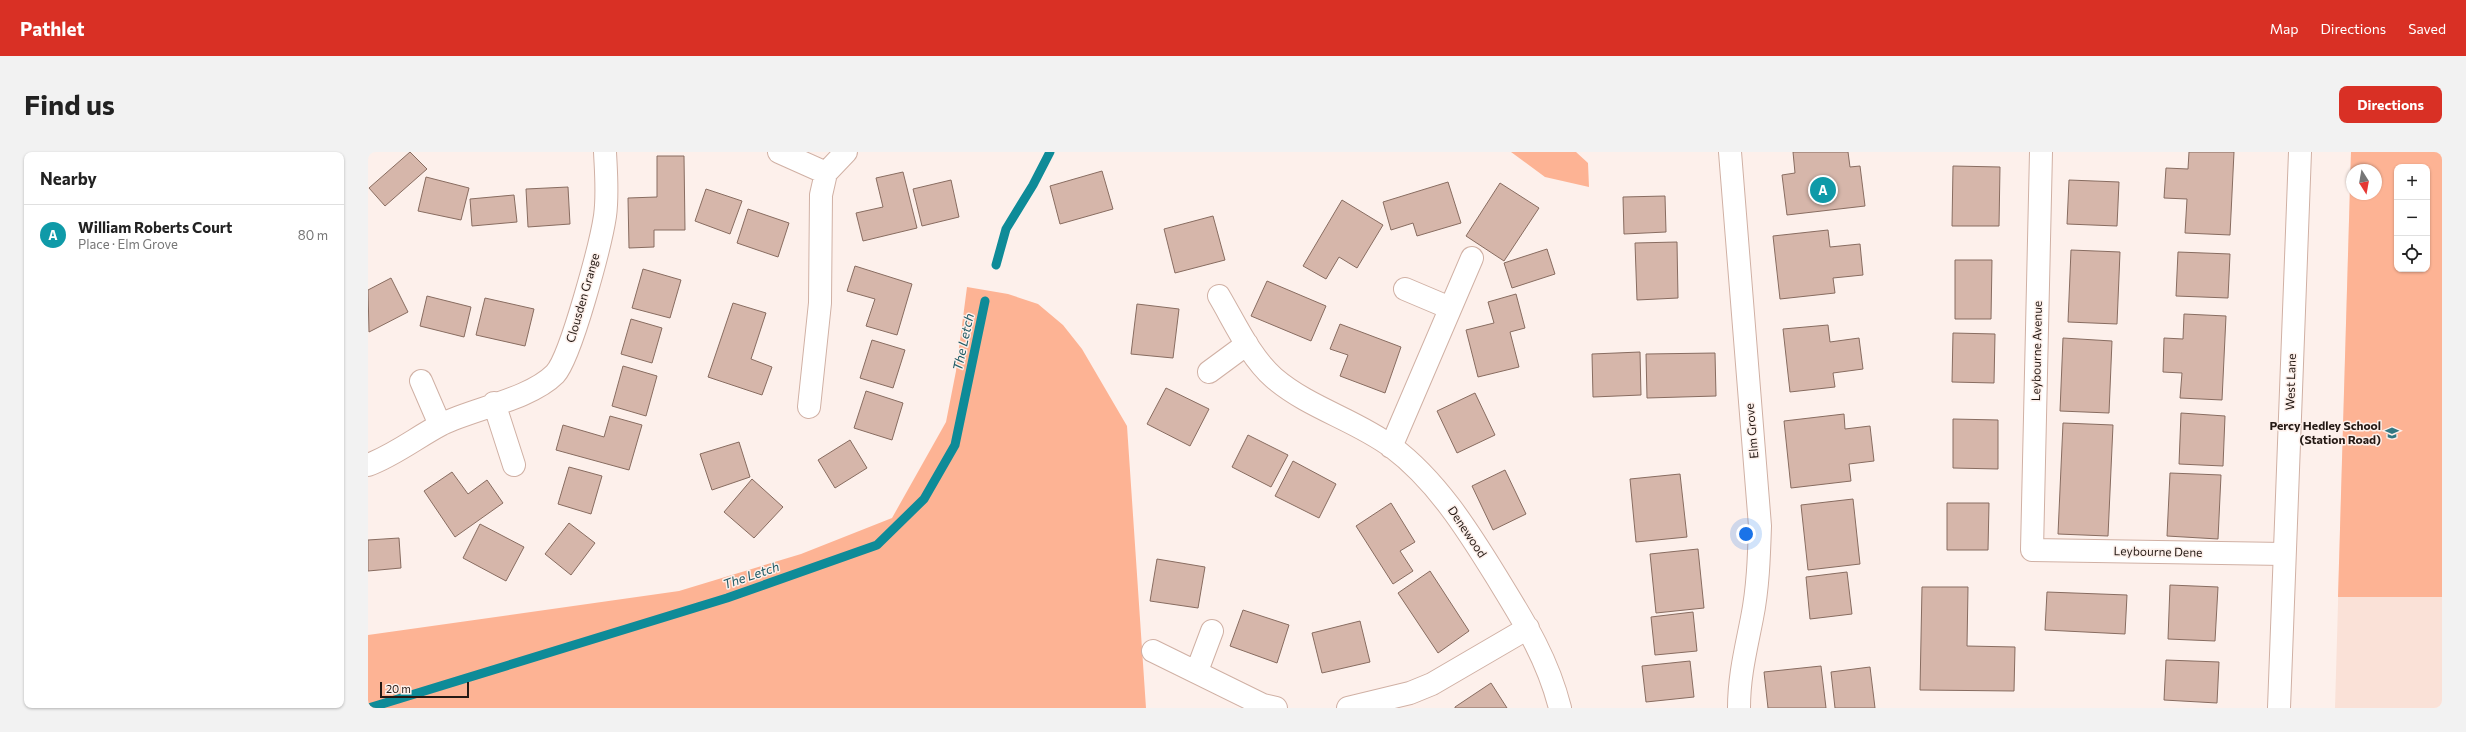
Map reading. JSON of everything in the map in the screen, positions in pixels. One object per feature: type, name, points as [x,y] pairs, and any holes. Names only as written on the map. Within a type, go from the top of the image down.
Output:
[{"type":"street","name":"Clousden Grange","points":[[368,465],[406,446],[440,425],[494,403],[526,393],[543,384],[556,372],[564,360],[571,342],[605,216],[607,192],[605,152]]},
{"type":"street","points":[[778,152],[826,173]]},
{"type":"street","points":[[809,407],[820,303],[821,203],[826,173],[846,152]]},
{"type":"street","name":"Elm Grove","points":[[1730,152],[1760,526],[1759,564],[1752,616],[1742,663],[1739,708]]},
{"type":"street","name":"Leybourne Avenue","points":[[2032,550],[2041,152]]},
{"type":"street","name":"West Lane","points":[[2279,708],[2300,152]]},
{"type":"street","points":[[1391,447],[1472,258]]},
{"type":"street","points":[[1405,289],[1450,308]]},
{"type":"street","name":"Denewood","points":[[1219,296],[1247,344],[1274,378],[1292,391],[1391,447],[1420,472],[1443,497],[1481,552],[1528,628],[1544,657],[1560,708]]},
{"type":"street","points":[[1209,372],[1247,344]]},
{"type":"street","points":[[421,382],[440,425]]},
{"type":"street","points":[[494,403],[514,465]]},
{"type":"street","name":"Leybourne Dene","points":[[2032,550],[2284,554]]},
{"type":"street","points":[[1348,708],[1410,693],[1432,684],[1528,628]]},
{"type":"street","points":[[1197,671],[1212,631]]},
{"type":"street","points":[[1153,652],[1197,671],[1263,705],[1276,708]]},
{"type":"shaded area","points":[[1511,152],[1576,152],[1588,163],[1589,187],[1545,177]]},
{"type":"shaded area","name":"Percy Hedley School (Station Road)","points":[[2351,152],[2442,152],[2442,708],[2335,708],[2350,200],[2382,200],[2382,164],[2351,164]]},
{"type":"shaded area","name":"Percy Hedley School (Station Road)","points":[[2351,152],[2442,152],[2442,597],[2338,597],[2350,200],[2382,200],[2382,164],[2351,164]]},
{"type":"shaded area","points":[[967,287],[1008,294],[1038,304],[1063,325],[1082,349],[1127,426],[1146,708],[368,708],[368,635],[679,591],[801,554],[892,518],[946,422],[956,371]]},
{"type":"building","points":[[410,152],[427,169],[385,206],[369,188]]},
{"type":"building","points":[[1793,152],[1848,152],[1850,167],[1860,166],[1865,206],[1787,215],[1782,175],[1795,173]]},
{"type":"building","points":[[2189,152],[2234,152],[2230,235],[2185,233],[2187,199],[2164,198],[2166,168],[2188,169]]},
{"type":"building","points":[[657,156],[684,156],[685,230],[654,230],[654,247],[629,248],[628,198],[657,197]]},
{"type":"building","points":[[1953,166],[2000,167],[1999,226],[1952,226]]},
{"type":"building","points":[[1102,171],[1113,209],[1060,224],[1050,186]]},
{"type":"building","points":[[903,172],[917,228],[863,241],[856,213],[883,207],[876,178]]},
{"type":"building","points":[[426,177],[469,188],[461,220],[418,211]]},
{"type":"building","points":[[951,180],[959,217],[922,226],[913,189]]},
{"type":"building","points":[[2069,180],[2119,182],[2117,226],[2067,224]]},
{"type":"building","points":[[1448,182],[1461,223],[1417,236],[1413,223],[1391,230],[1383,202]]},
{"type":"building","points":[[1500,183],[1539,208],[1504,261],[1466,236]]},
{"type":"building","points":[[568,187],[570,224],[528,227],[526,189]]},
{"type":"building","points":[[706,189],[742,201],[730,234],[695,221]]},
{"type":"building","points":[[514,195],[517,222],[472,226],[470,199]]},
{"type":"building","points":[[1665,196],[1666,232],[1624,234],[1623,197]]},
{"type":"building","points":[[1342,200],[1383,225],[1357,268],[1339,257],[1326,279],[1303,266]]},
{"type":"building","points":[[748,209],[789,223],[778,257],[737,243]]},
{"type":"building","points":[[1213,216],[1225,260],[1175,273],[1164,229]]},
{"type":"building","points":[[1828,230],[1830,247],[1860,244],[1863,275],[1833,278],[1835,293],[1780,299],[1773,236]]},
{"type":"building","points":[[1677,242],[1678,298],[1637,300],[1635,243]]},
{"type":"building","points":[[1547,249],[1555,274],[1512,288],[1504,263]]},
{"type":"building","points":[[2071,250],[2120,252],[2117,324],[2068,322]]},
{"type":"building","points":[[2178,252],[2230,254],[2228,298],[2176,296]]},
{"type":"building","points":[[1955,260],[1992,260],[1991,319],[1955,319]]},
{"type":"building","points":[[855,266],[912,284],[897,335],[866,326],[875,299],[847,291]]},
{"type":"building","points":[[643,269],[681,280],[670,318],[632,308]]},
{"type":"building","points":[[391,278],[408,312],[369,332],[368,290]]},
{"type":"building","points":[[1267,281],[1326,306],[1311,341],[1251,316]]},
{"type":"building","points":[[1516,294],[1525,328],[1510,332],[1519,367],[1478,377],[1466,330],[1494,323],[1488,302]]},
{"type":"building","points":[[427,296],[471,307],[464,337],[420,326]]},
{"type":"building","points":[[485,298],[534,309],[525,346],[476,335]]},
{"type":"building","points":[[733,303],[766,313],[751,359],[772,367],[762,395],[708,377]]},
{"type":"building","points":[[1137,304],[1179,309],[1173,358],[1131,354]]},
{"type":"building","points":[[2184,314],[2226,316],[2222,400],[2180,398],[2182,373],[2163,372],[2164,338],[2183,339]]},
{"type":"building","points":[[631,319],[662,328],[652,363],[621,354]]},
{"type":"building","points":[[1340,324],[1401,347],[1385,393],[1340,376],[1348,355],[1330,349]]},
{"type":"building","points":[[1828,325],[1830,342],[1859,338],[1863,369],[1833,373],[1835,387],[1790,392],[1783,329]]},
{"type":"building","points":[[1953,333],[1995,334],[1994,383],[1952,382]]},
{"type":"building","points":[[2063,338],[2112,341],[2109,413],[2060,411]]},
{"type":"building","points":[[872,340],[905,350],[893,388],[860,378]]},
{"type":"building","points":[[1640,352],[1641,395],[1593,397],[1592,354]]},
{"type":"building","points":[[1715,353],[1716,396],[1647,398],[1646,354]]},
{"type":"building","points":[[623,366],[657,376],[646,416],[612,406]]},
{"type":"building","points":[[1166,388],[1209,409],[1190,446],[1147,424]]},
{"type":"building","points":[[866,391],[903,403],[892,440],[854,428]]},
{"type":"building","points":[[1475,393],[1495,435],[1457,453],[1437,411]]},
{"type":"building","points":[[2181,413],[2225,416],[2223,466],[2179,464]]},
{"type":"building","points":[[1844,414],[1845,429],[1870,426],[1874,461],[1849,464],[1851,481],[1791,488],[1784,421]]},
{"type":"building","points":[[610,416],[642,425],[629,470],[556,450],[563,425],[604,437]]},
{"type":"building","points":[[1953,419],[1998,420],[1998,469],[1953,468]]},
{"type":"building","points":[[2063,423],[2113,425],[2108,536],[2058,534]]},
{"type":"building","points":[[1248,435],[1288,455],[1271,487],[1232,467]]},
{"type":"building","points":[[850,440],[867,468],[835,488],[818,460]]},
{"type":"building","points":[[739,442],[750,477],[712,490],[700,454]]},
{"type":"building","points":[[1293,461],[1336,484],[1319,518],[1275,496]]},
{"type":"building","points":[[569,467],[602,476],[591,514],[558,504]]},
{"type":"building","points":[[1505,470],[1526,514],[1493,530],[1472,486]]},
{"type":"building","points":[[452,472],[468,494],[487,480],[503,503],[455,537],[424,491]]},
{"type":"building","points":[[2170,473],[2221,475],[2218,539],[2167,536]]},
{"type":"building","points":[[1680,474],[1687,537],[1636,542],[1630,479]]},
{"type":"building","points":[[752,479],[783,507],[754,538],[724,512]]},
{"type":"building","points":[[1853,499],[1860,564],[1808,570],[1801,505]]},
{"type":"building","points":[[1391,503],[1415,542],[1400,551],[1413,571],[1393,584],[1356,526]]},
{"type":"building","points":[[1947,503],[1989,503],[1988,550],[1947,550]]},
{"type":"building","points":[[569,523],[595,543],[571,575],[545,554]]},
{"type":"building","points":[[480,524],[524,547],[506,581],[463,558]]},
{"type":"building","points":[[399,538],[401,568],[368,571],[368,540]]},
{"type":"building","points":[[1698,549],[1704,608],[1656,613],[1650,554]]},
{"type":"building","points":[[1157,559],[1205,567],[1198,608],[1150,601]]},
{"type":"building","points":[[1430,571],[1469,631],[1438,653],[1398,593]]},
{"type":"building","points":[[1847,572],[1852,614],[1810,619],[1806,577]]},
{"type":"building","points":[[2170,585],[2218,587],[2215,641],[2168,639]]},
{"type":"building","points":[[1922,587],[1968,587],[1967,646],[2015,647],[2014,691],[1920,690]]},
{"type":"building","points":[[2047,592],[2127,595],[2125,634],[2045,630]]},
{"type":"building","points":[[1243,610],[1289,625],[1277,663],[1230,646]]},
{"type":"building","points":[[1693,612],[1697,651],[1655,655],[1651,617]]},
{"type":"building","points":[[1360,621],[1370,662],[1322,673],[1312,633]]},
{"type":"building","points":[[2166,660],[2219,662],[2217,703],[2164,700]]},
{"type":"building","points":[[1690,661],[1694,697],[1646,702],[1642,666]]},
{"type":"building","points":[[1821,666],[1826,708],[1768,708],[1764,672]]},
{"type":"building","points":[[1870,667],[1875,708],[1835,708],[1831,672]]},
{"type":"building","points":[[1491,683],[1507,708],[1455,708],[1455,707]]},
{"type":"waterway","name":"The Letch","points":[[996,265],[1006,229],[1033,185],[1050,152]]},
{"type":"waterway","name":"The Letch","points":[[369,708],[727,598],[877,545],[924,499],[955,445],[985,301]]},
{"type":"place","name":"William Roberts Court","points":[[1823,190]]},
{"type":"place","name":"Percy Hedley School (Station Road)","points":[[2392,433]]}]
